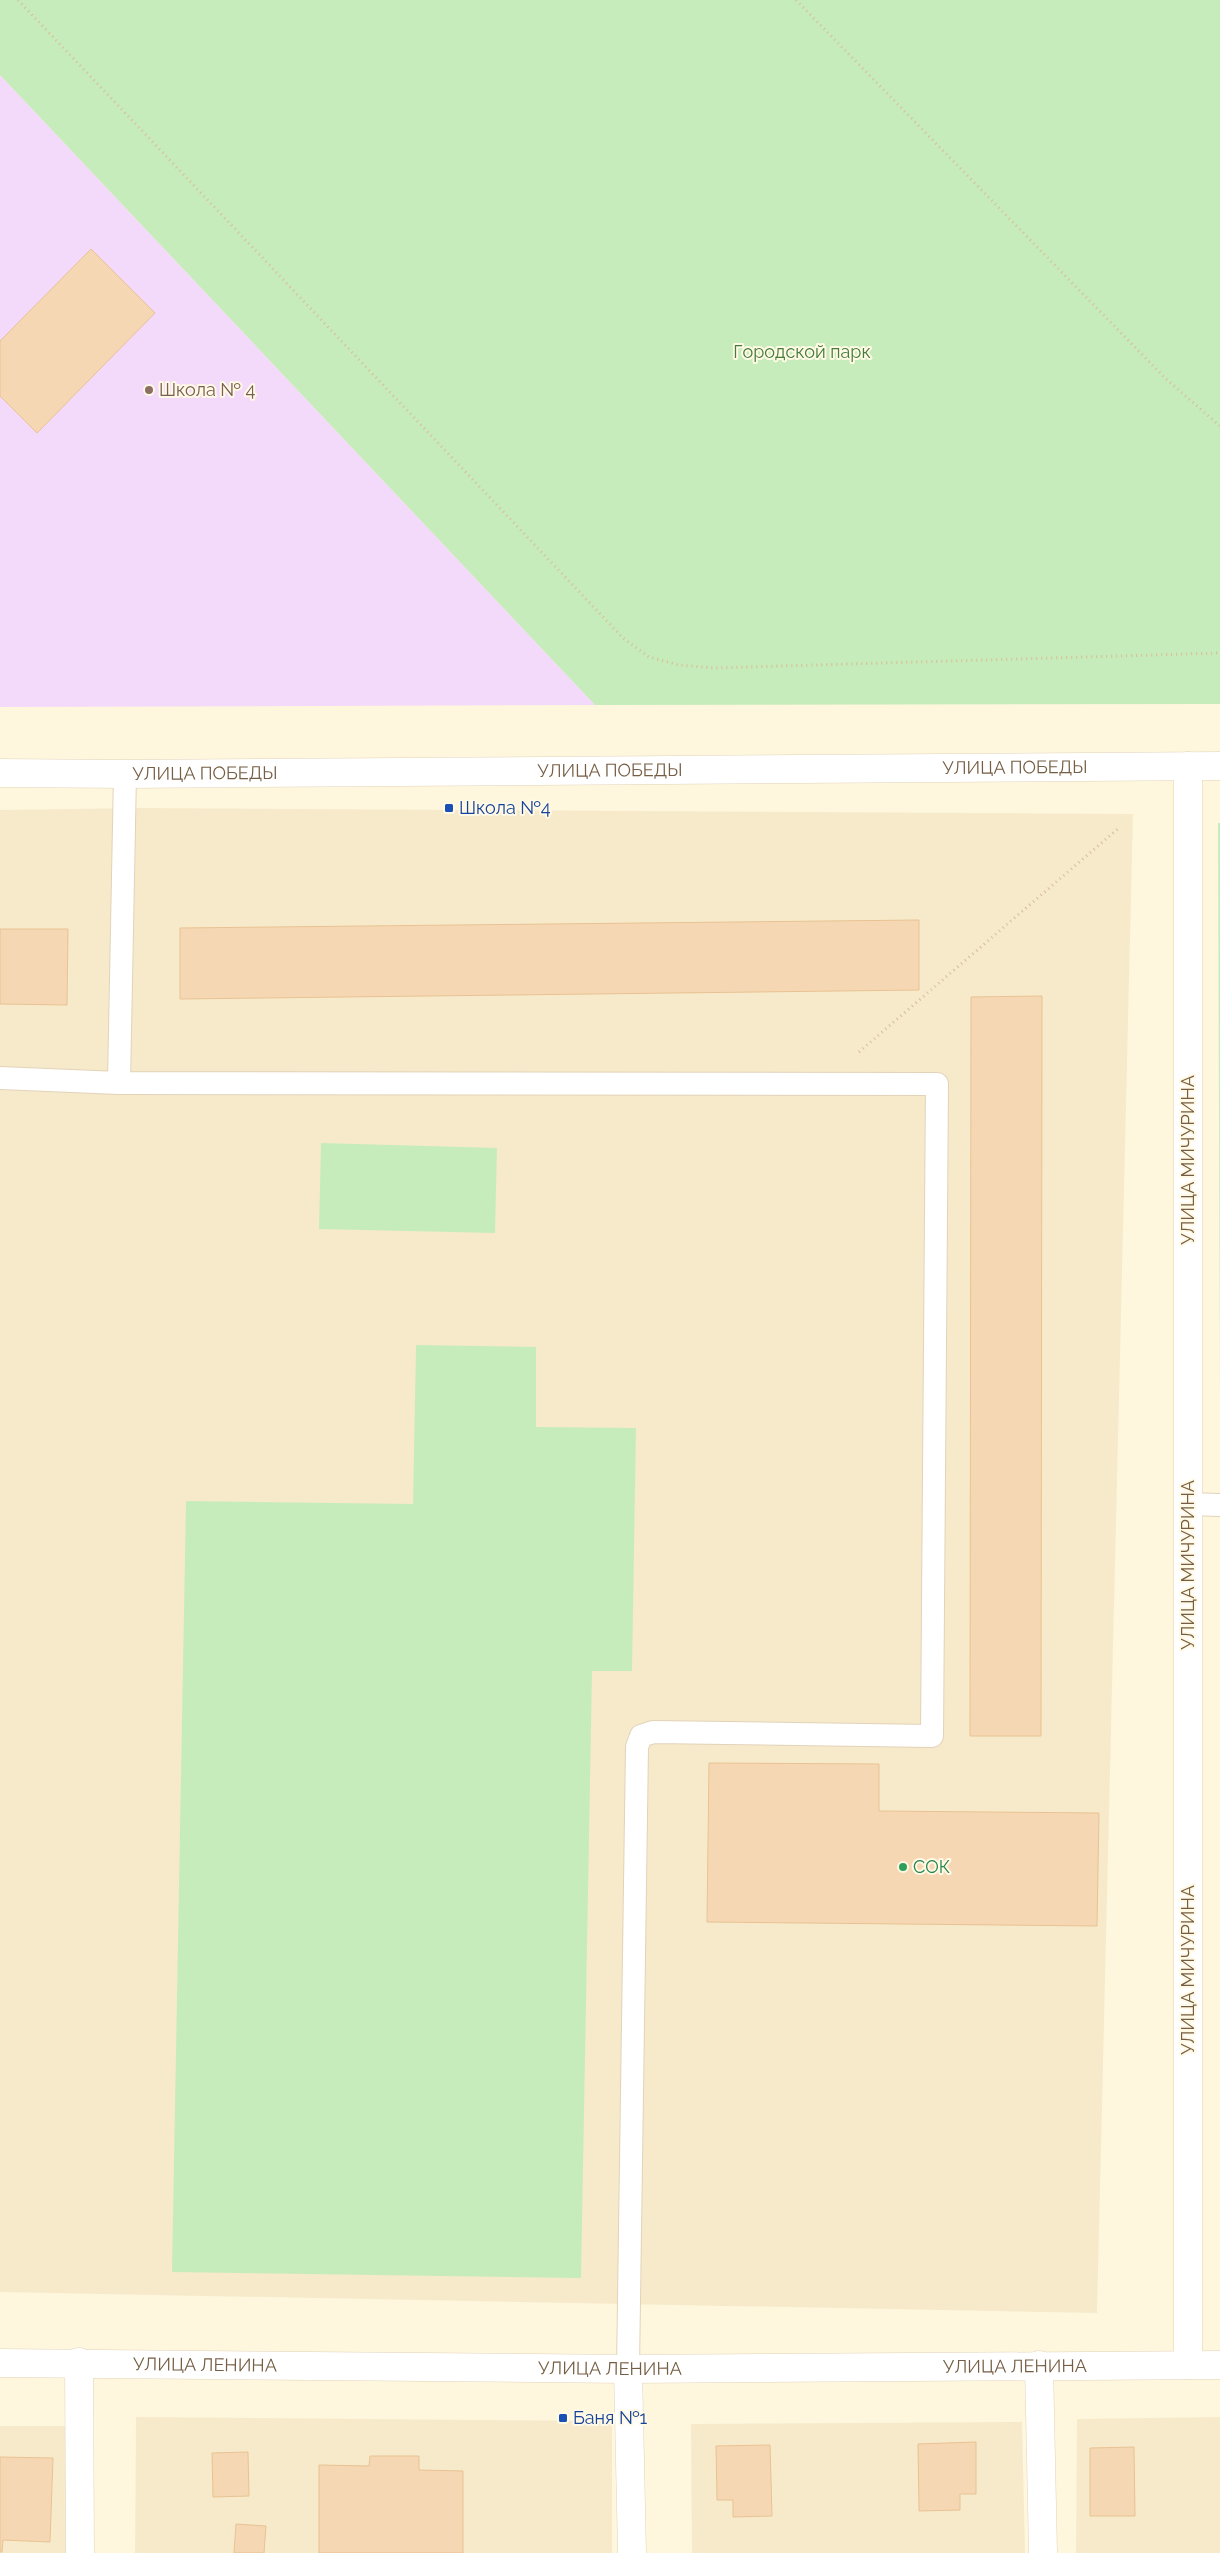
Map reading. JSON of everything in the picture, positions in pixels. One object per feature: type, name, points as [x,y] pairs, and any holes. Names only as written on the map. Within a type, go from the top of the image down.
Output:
[{"type":"street","name":"УЛИЦА МИЧУРИНА","points":[[1188,766],[1188,2364]]},
{"type":"street","name":"УЛИЦА ПОБЕДЫ","points":[[0,773],[125,774],[1220,766]]},
{"type":"street","name":"УЛИЦА ЛЕНИНА","points":[[0,2363],[79,2362],[628,2369],[1220,2365]]},
{"type":"street","points":[[79,2362],[80,2553]]},
{"type":"street","points":[[1039,2365],[1043,2553]]},
{"type":"street","points":[[628,2369],[632,2553]]},
{"type":"lane","points":[[119,1083],[125,774]]},
{"type":"lane","points":[[0,1078],[119,1083],[937,1084],[932,1736],[653,1732],[641,1736],[637,1747],[628,2369]]},
{"type":"lane","points":[[1188,1504],[1220,1505]]},
{"type":"path","points":[[18,0],[623,638],[649,657],[679,665],[714,668],[1220,653]]},
{"type":"path","points":[[796,0],[1165,378],[1220,426]]},
{"type":"path","points":[[822,1084],[1120,827]]},
{"type":"shaded area","name":"Школа № 4","points":[[0,75],[595,705],[0,707]]},
{"type":"shaded area","points":[[142,808],[1133,814],[1097,2313],[0,2292],[0,810]]},
{"type":"shaded area","points":[[136,2417],[612,2421],[612,2553],[135,2553]]},
{"type":"shaded area","points":[[1220,2417],[1220,2553],[1076,2553],[1077,2419]]},
{"type":"shaded area","points":[[1022,2422],[1025,2553],[692,2553],[691,2424]]},
{"type":"shaded area","points":[[0,2426],[70,2426],[71,2553],[0,2553]]},
{"type":"green space","name":"Городской парк","points":[[0,0],[1220,0],[1220,704],[595,705],[0,75]]},
{"type":"green space","points":[[1218,823],[1220,823],[1220,1401]]},
{"type":"green space","points":[[321,1143],[497,1148],[495,1233],[319,1229]]},
{"type":"green space","points":[[416,1345],[536,1347],[536,1427],[636,1428],[632,1671],[592,1671],[581,2278],[172,2272],[186,1501],[413,1504]]},
{"type":"building","points":[[91,249],[155,313],[37,433],[0,396],[0,341]]},
{"type":"building","points":[[919,920],[919,990],[180,999],[180,928]]},
{"type":"building","points":[[0,929],[68,929],[67,1005],[0,1004]]},
{"type":"building","points":[[1042,996],[1041,1736],[970,1736],[971,997]]},
{"type":"building","name":"СОК","points":[[709,1763],[879,1764],[879,1811],[1099,1813],[1097,1926],[707,1922]]},
{"type":"building","points":[[976,2442],[976,2494],[960,2494],[960,2510],[919,2511],[918,2444]]},
{"type":"building","points":[[770,2445],[772,2516],[733,2517],[733,2500],[717,2500],[716,2446]]},
{"type":"building","points":[[1134,2447],[1135,2516],[1090,2516],[1090,2448]]},
{"type":"building","points":[[248,2452],[249,2496],[213,2497],[212,2453]]},
{"type":"building","points":[[370,2456],[419,2456],[419,2470],[463,2471],[463,2553],[319,2553],[319,2465],[369,2466]]},
{"type":"building","points":[[0,2457],[53,2458],[50,2542],[3,2540],[2,2552],[0,2552]]},
{"type":"building","points":[[236,2524],[266,2526],[264,2553],[234,2553]]},
{"type":"place","name":"Школа № 4","points":[[149,390]]},
{"type":"place","name":"Школа №4","points":[[449,808]]},
{"type":"place","name":"СОК","points":[[903,1867]]},
{"type":"place","name":"Баня №1","points":[[563,2418]]}]
